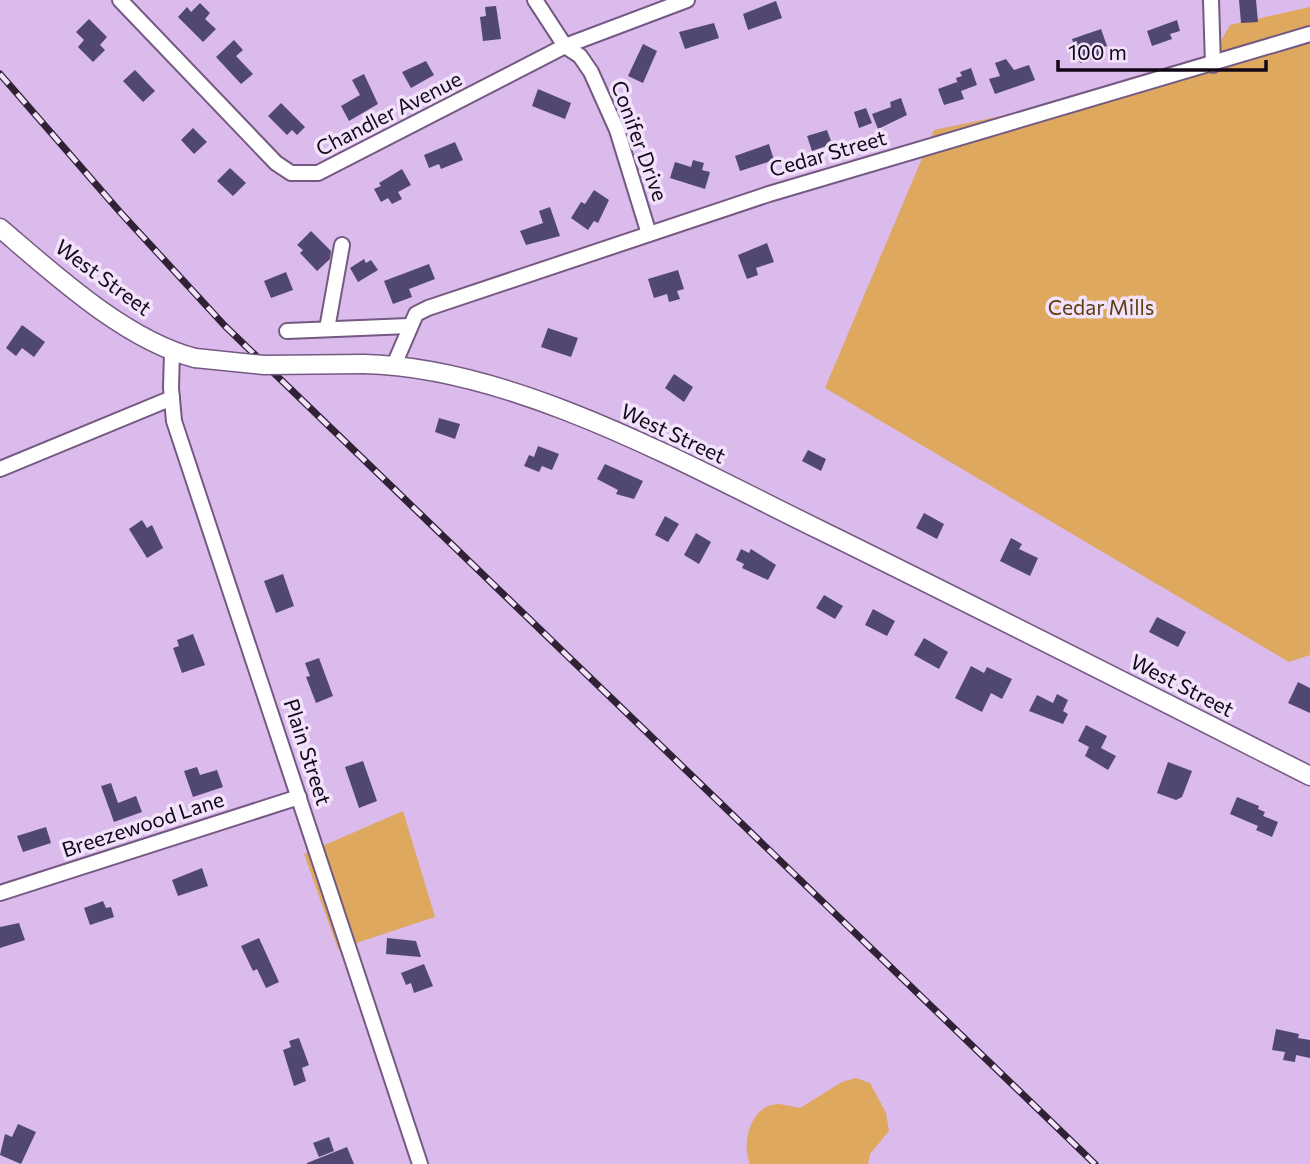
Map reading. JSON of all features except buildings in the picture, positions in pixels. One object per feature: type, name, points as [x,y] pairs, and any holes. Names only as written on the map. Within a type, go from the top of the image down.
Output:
[{"type":"main road","name":"West Street","points":[[0,228],[118,322],[172,351],[195,358],[264,365],[394,365],[489,386],[633,438],[1310,776]]},
{"type":"street","name":"Chandler Avenue","points":[[120,0],[276,163],[291,173],[318,173],[565,47],[688,0]]},
{"type":"street","name":"Conifer Drive","points":[[535,0],[565,47],[580,56],[612,118],[649,234]]},
{"type":"street","points":[[1211,0],[1213,65]]},
{"type":"street","name":"Cedar Street","points":[[409,326],[416,314],[428,308],[769,194],[1213,65],[1310,34]]},
{"type":"street","points":[[327,329],[342,245]]},
{"type":"street","points":[[288,331],[409,326],[394,365]]},
{"type":"street","name":"Plain Street","points":[[172,351],[174,421],[420,1164]]},
{"type":"street","points":[[0,469],[172,398]]},
{"type":"street","name":"Breezewood Lane","points":[[0,893],[299,797]]},
{"type":"green space","name":"Cedar Mills","points":[[1310,7],[1310,655],[1289,662],[825,388],[934,130],[1202,74],[1230,25]]},
{"type":"green space","points":[[403,811],[435,917],[338,949],[304,854]]},
{"type":"green space","points":[[856,1078],[870,1083],[886,1113],[889,1131],[870,1154],[868,1164],[750,1164],[747,1137],[760,1111],[777,1104],[800,1108],[842,1082]]},
{"type":"railway","points":[[0,74],[120,212],[225,326],[1095,1164]]}]
